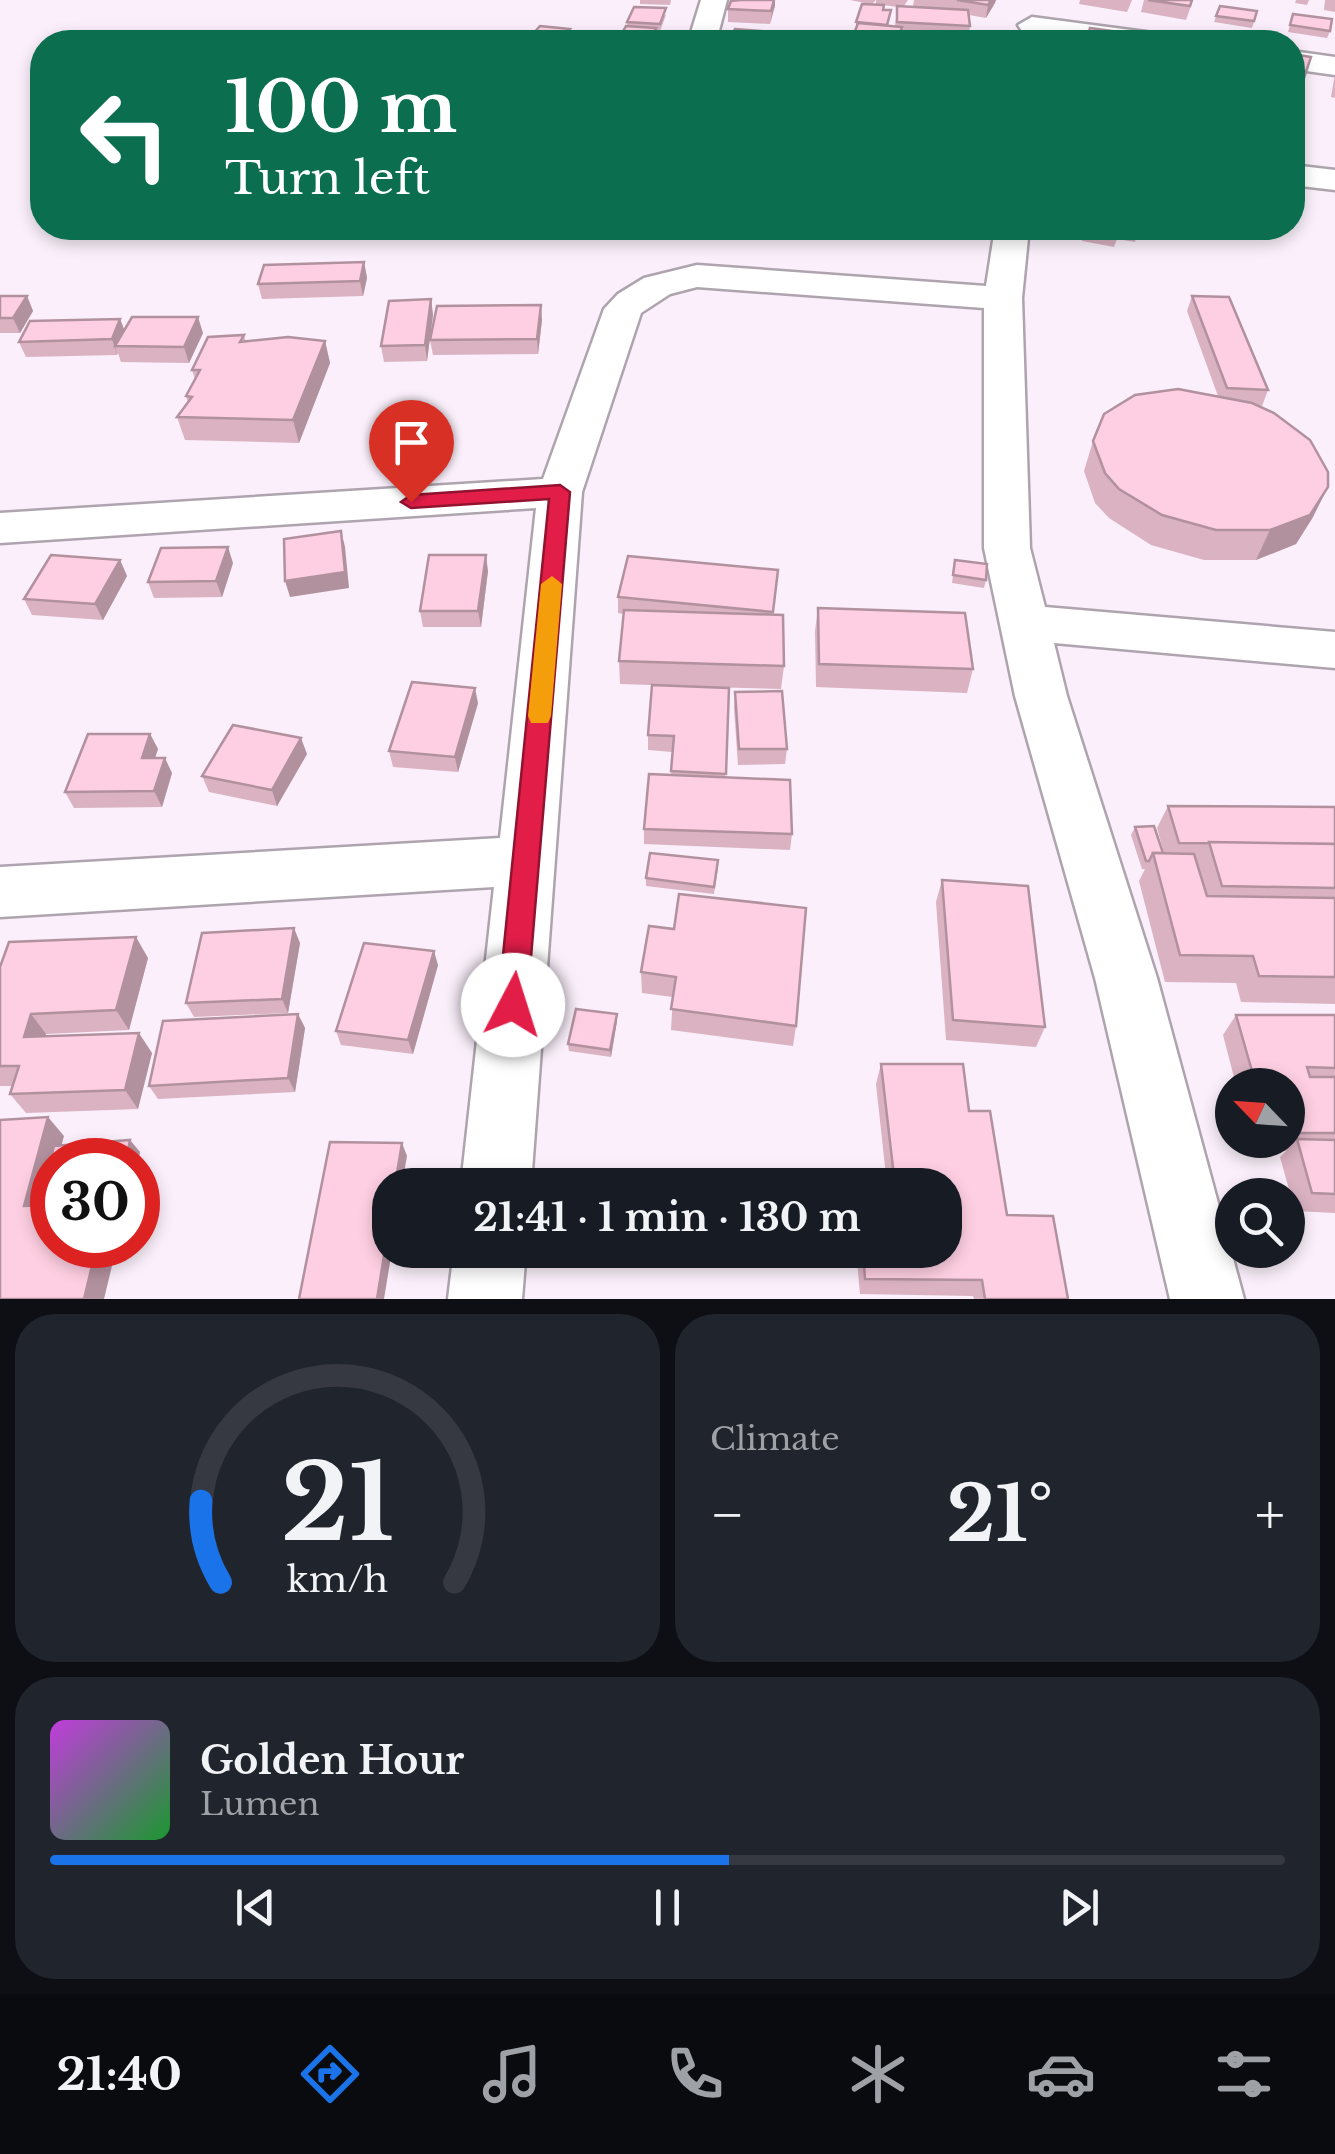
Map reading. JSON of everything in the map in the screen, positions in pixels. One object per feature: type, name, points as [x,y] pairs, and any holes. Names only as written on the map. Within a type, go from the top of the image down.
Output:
[{"type":"street","points":[[705,30],[714,0]]},
{"type":"street","points":[[1032,30],[1045,0]]},
{"type":"street","points":[[1305,62],[1335,66]]},
{"type":"street","points":[[1305,177],[1335,180]]},
{"type":"street","points":[[1011,240],[1004,298],[1007,548],[1041,696],[1126,978],[1207,1299]]},
{"type":"street","points":[[498,1168],[560,492],[623,309],[641,291],[697,276],[1004,298]]},
{"type":"street","points":[[0,528],[560,492]]},
{"type":"street","points":[[1024,623],[1335,650]]},
{"type":"street","points":[[0,892],[526,861]]},
{"type":"street","points":[[485,1299],[488,1268]]},
{"type":"building","points":[[774,0],[771,11],[728,9],[731,1]]},
{"type":"building","points":[[957,0],[991,0],[988,5]]},
{"type":"building","points":[[1148,0],[1192,0],[1190,6]]},
{"type":"building","points":[[862,4],[884,5],[883,10],[891,10],[887,25],[856,22]]},
{"type":"building","points":[[897,6],[968,10],[970,26],[897,22]]},
{"type":"building","points":[[1220,6],[1257,11],[1254,21],[1216,16]]},
{"type":"building","points":[[634,7],[666,8],[660,24],[627,22]]},
{"type":"building","points":[[1293,14],[1332,19],[1330,31],[1290,25]]},
{"type":"building","points":[[858,23],[902,27],[901,30],[855,30]]},
{"type":"building","points":[[540,26],[570,29],[569,30],[536,30]]},
{"type":"building","points":[[626,26],[656,28],[655,30],[624,30]]},
{"type":"building","points":[[364,262],[360,281],[258,284],[264,265]]},
{"type":"building","points":[[0,296],[27,296],[13,318],[0,318]]},
{"type":"building","points":[[1192,296],[1229,297],[1268,390],[1227,388]]},
{"type":"building","points":[[431,299],[425,345],[381,346],[389,301]]},
{"type":"building","points":[[541,305],[537,339],[430,340],[437,306]]},
{"type":"building","points":[[132,317],[198,317],[184,347],[115,346]]},
{"type":"building","points":[[120,319],[112,339],[19,342],[30,321]]},
{"type":"building","points":[[244,335],[240,342],[288,337],[325,341],[293,420],[177,417],[192,397],[186,396],[200,370],[192,370],[208,337]]},
{"type":"building","points":[[1178,389],[1252,403],[1274,413],[1310,440],[1328,472],[1328,487],[1310,515],[1270,530],[1216,530],[1162,515],[1119,489],[1105,473],[1093,441],[1104,414],[1135,395]]},
{"type":"building","points":[[341,531],[345,572],[285,581],[284,539]]},
{"type":"building","points":[[228,547],[216,581],[148,582],[161,548]]},
{"type":"building","points":[[51,555],[120,560],[95,604],[24,599]]},
{"type":"building","points":[[429,555],[486,555],[478,611],[420,611]]},
{"type":"building","points":[[628,556],[778,570],[773,612],[618,597]]},
{"type":"building","points":[[955,560],[987,564],[986,580],[953,575]]},
{"type":"building","points":[[818,608],[965,613],[973,669],[819,664]]},
{"type":"building","points":[[624,610],[783,615],[784,666],[619,661]]},
{"type":"building","points":[[412,682],[475,688],[455,757],[389,751]]},
{"type":"building","points":[[652,685],[729,688],[726,774],[671,771],[674,736],[648,735]]},
{"type":"building","points":[[782,691],[787,749],[739,749],[735,692]]},
{"type":"building","points":[[233,725],[301,738],[272,790],[202,776]]},
{"type":"building","points":[[88,734],[150,734],[142,758],[165,758],[154,791],[65,792]]},
{"type":"building","points":[[649,774],[790,780],[792,834],[644,829]]},
{"type":"building","points":[[1168,806],[1335,807],[1335,844],[1179,843]]},
{"type":"building","points":[[1154,826],[1163,853],[1153,853],[1146,861],[1135,827]]},
{"type":"building","points":[[1209,842],[1335,844],[1335,888],[1222,886]]},
{"type":"building","points":[[650,853],[718,860],[714,887],[646,878]]},
{"type":"building","points":[[1153,853],[1194,854],[1207,896],[1335,898],[1335,977],[1259,976],[1253,956],[1180,955]]},
{"type":"building","points":[[942,880],[1028,886],[1045,1027],[953,1020]]},
{"type":"building","points":[[679,894],[806,908],[796,1026],[671,1009],[676,977],[641,972],[649,926],[674,929]]},
{"type":"building","points":[[294,928],[282,999],[186,1003],[202,933]]},
{"type":"building","points":[[136,937],[116,1010],[31,1014],[24,1037],[139,1033],[125,1090],[10,1094],[19,1066],[0,1066],[0,967],[9,942]]},
{"type":"building","points":[[364,943],[434,951],[408,1040],[336,1031]]},
{"type":"building","points":[[576,1009],[617,1014],[610,1050],[568,1044]]},
{"type":"building","points":[[298,1014],[288,1078],[149,1086],[163,1021]]},
{"type":"building","points":[[1236,1015],[1335,1015],[1335,1068],[1307,1067],[1310,1077],[1335,1077],[1335,1133],[1305,1133],[1305,1068],[1251,1068]]},
{"type":"building","points":[[881,1064],[963,1064],[969,1111],[990,1111],[1007,1215],[1053,1216],[1068,1299],[985,1299],[982,1280],[865,1279],[864,1268],[962,1268],[962,1168],[893,1168]]},
{"type":"building","points":[[48,1117],[42,1138],[30,1138],[30,1184],[24,1206],[30,1206],[30,1268],[91,1268],[84,1299],[0,1299],[0,1120]]},
{"type":"building","points":[[1305,1139],[1335,1140],[1335,1194],[1312,1193],[1302,1158]]},
{"type":"building","points":[[330,1142],[402,1143],[398,1168],[372,1168],[372,1268],[382,1268],[377,1299],[299,1299]]},
{"type":"slow traffic","points":[[539,716],[552,584]]},
{"type":"route","points":[[411,502],[560,492],[513,1005]]}]
